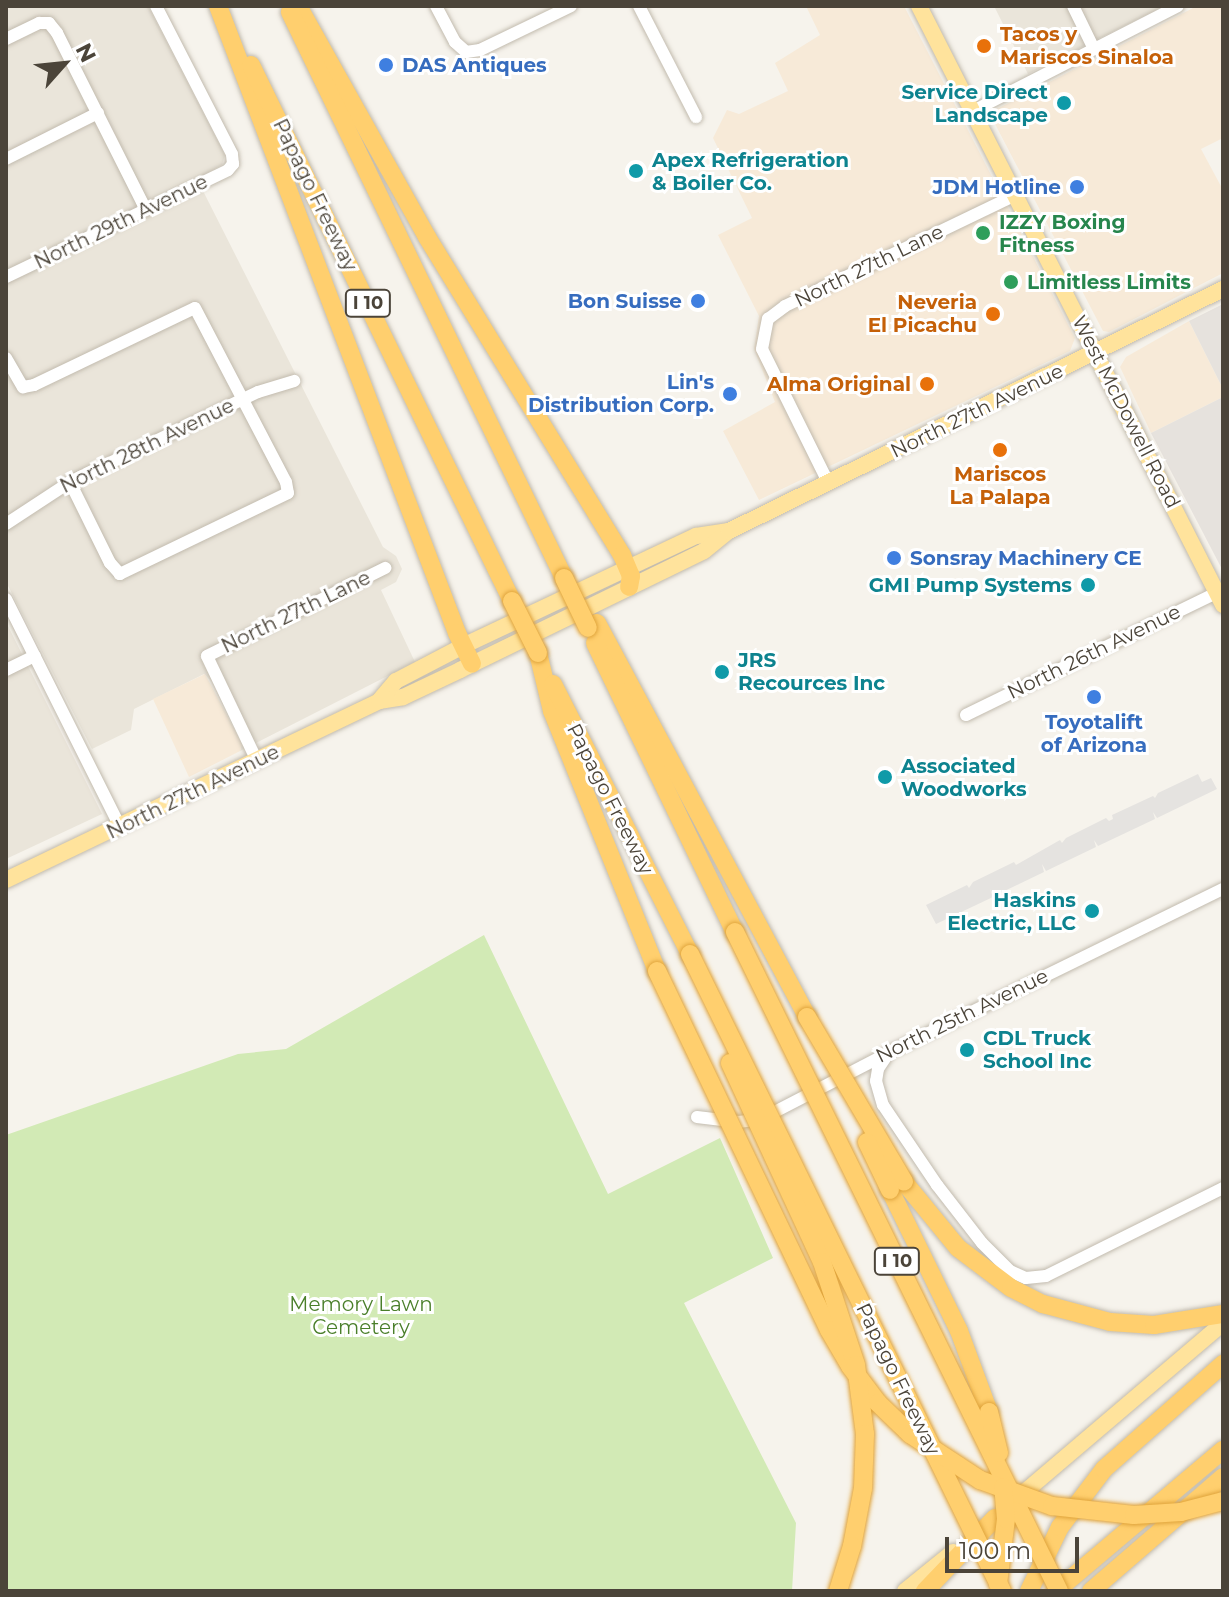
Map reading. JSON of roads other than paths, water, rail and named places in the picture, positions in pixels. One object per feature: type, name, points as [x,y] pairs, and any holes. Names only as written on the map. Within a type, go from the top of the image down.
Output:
[{"type":"highway","name":"Papago Freeway","points":[[219,6],[999,1591]]},
{"type":"highway","points":[[219,6],[472,664]]},
{"type":"highway","name":"I 10","points":[[287,6],[593,625],[735,932],[1058,1591]]},
{"type":"highway","points":[[298,6],[434,249],[628,567],[629,587]]},
{"type":"highway","points":[[593,625],[758,921],[897,1186],[959,1331],[989,1412],[1001,1461],[1006,1519],[999,1591]]},
{"type":"highway","points":[[538,653],[552,711],[657,971],[829,1330],[850,1366],[878,1403],[941,1458],[980,1480],[1052,1506],[1134,1515],[1181,1512],[1223,1501]]},
{"type":"highway","points":[[685,957],[822,1262],[856,1365],[865,1434],[863,1488],[852,1546],[838,1591]]},
{"type":"highway","points":[[897,1186],[958,1248],[1011,1288],[1043,1304],[1110,1322],[1154,1325],[1223,1314]]},
{"type":"highway","points":[[1032,1583],[1060,1527],[1104,1469],[1223,1364]]},
{"type":"highway","points":[[1058,1591],[1223,1450]]},
{"type":"highway","points":[[1091,1591],[1223,1477]]},
{"type":"highway","points":[[925,1591],[995,1518]]},
{"type":"main road","name":"West McDowell Road","points":[[919,6],[1221,596]]},
{"type":"main road","name":"North 27th Avenue","points":[[6,880],[379,701],[403,697],[472,664],[704,551],[729,531],[1223,289]]},
{"type":"main road","name":"North 27th Avenue","points":[[379,701],[396,681],[463,646],[696,536],[729,531]]},
{"type":"main road","points":[[905,1591],[1223,1323]]},
{"type":"street","name":"North 29th Avenue","points":[[6,277],[228,170],[233,164],[232,154],[156,6]]},
{"type":"street","points":[[436,6],[455,42],[466,52],[480,50],[571,6]]},
{"type":"street","points":[[639,6],[696,117]]},
{"type":"street","points":[[1073,6],[1094,49]]},
{"type":"street","points":[[973,111],[1178,6]]},
{"type":"street","points":[[6,39],[39,23],[49,23],[146,210]]},
{"type":"street","points":[[6,159],[98,113]]},
{"type":"street","name":"North 27th Lane","points":[[828,482],[762,349],[768,319],[785,306],[1016,195]]},
{"type":"street","points":[[6,358],[23,387],[195,308],[286,482],[288,493],[120,574],[110,563],[70,482]]},
{"type":"street","name":"North 28th Avenue","points":[[6,524],[70,482],[244,399],[294,381]]},
{"type":"street","name":"North 27th Lane","points":[[257,761],[207,656],[385,568]]},
{"type":"street","name":"North 26th Avenue","points":[[966,715],[1221,596]]},
{"type":"street","points":[[6,599],[120,827]]},
{"type":"street","points":[[6,670],[35,656]]},
{"type":"street","name":"North 25th Avenue","points":[[697,1117],[739,1122],[761,1119],[890,1052],[1223,889]]},
{"type":"street","points":[[890,1052],[881,1062],[876,1081],[883,1105],[937,1185],[982,1243],[1010,1271],[1026,1278],[1046,1276],[1223,1188]]},
{"type":"place","name":"Tacos y Mariscos Sinaloa","points":[[984,46]]},
{"type":"place","name":"DAS Antiques","points":[[386,65]]},
{"type":"place","name":"Service Direct Landscape","points":[[1064,103]]},
{"type":"place","name":"Apex Refrigeration & Boiler Co.","points":[[636,171]]},
{"type":"place","name":"JDM Hotline","points":[[1077,187]]},
{"type":"place","name":"IZZY Boxing Fitness","points":[[983,233]]},
{"type":"place","name":"Limitless Limits","points":[[1011,282]]},
{"type":"place","name":"Bon Suisse","points":[[698,301]]},
{"type":"place","name":"Neveria El Picachu","points":[[993,314]]},
{"type":"place","name":"Alma Original","points":[[927,384]]},
{"type":"place","name":"Lin's Distribution Corp.","points":[[730,394]]},
{"type":"place","name":"Mariscos La Palapa","points":[[1000,450]]},
{"type":"place","name":"Sonsray Machinery CE","points":[[894,558]]},
{"type":"place","name":"GMI Pump Systems","points":[[1088,585]]},
{"type":"place","name":"JRS Recources Inc","points":[[722,672]]},
{"type":"place","name":"Toyotalift of Arizona","points":[[1094,697]]},
{"type":"place","name":"Associated Woodworks","points":[[885,777]]},
{"type":"place","name":"Haskins Electric, LLC","points":[[1092,911]]},
{"type":"place","name":"CDL Truck School Inc","points":[[967,1050]]},
{"type":"park label","name":"Memory Lawn Cemetery","points":[[361,1316]]}]
